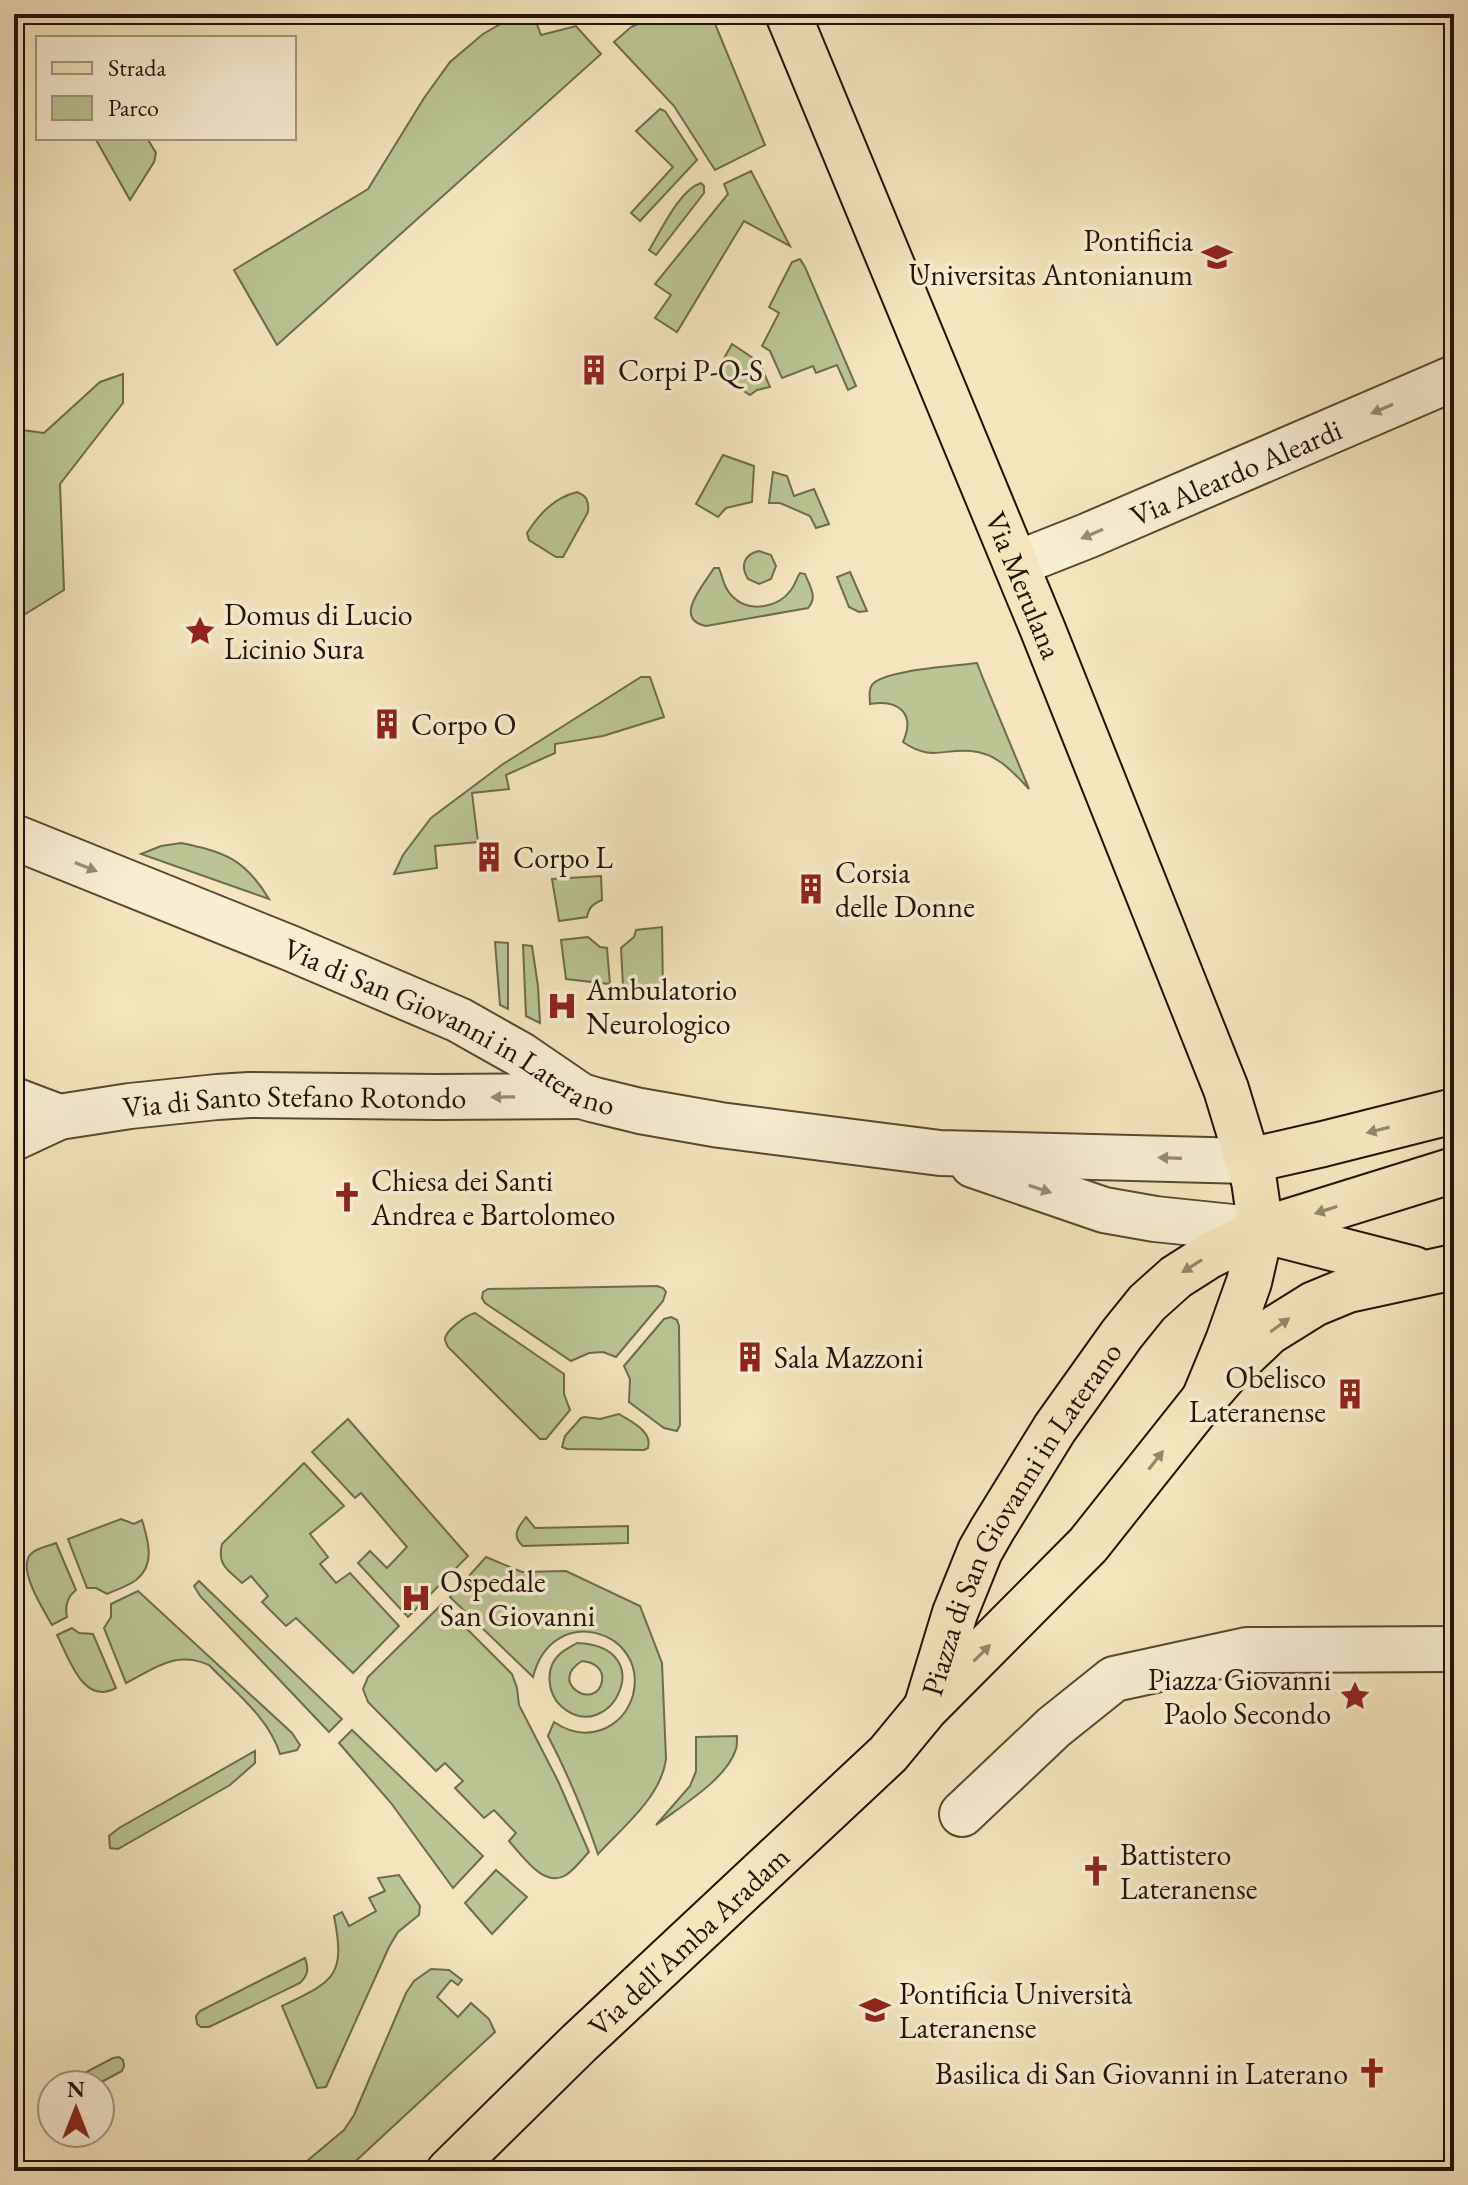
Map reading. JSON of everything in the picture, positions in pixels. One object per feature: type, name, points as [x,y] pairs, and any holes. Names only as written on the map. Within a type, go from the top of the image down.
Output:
[{"type":"main road","name":"Via Merulana","points":[[788,14],[1016,564],[1226,1089],[1248,1161]]},
{"type":"main road","points":[[1248,1161],[1454,1111]]},
{"type":"main road","name":"Piazza di San Giovanni in Laterano","points":[[1204,1399],[1256,1259],[1261,1230],[1248,1161]]},
{"type":"main road","name":"Piazza di San Giovanni in Laterano","points":[[926,1708],[955,1613],[980,1551],[1055,1428],[1147,1303],[1176,1277],[1209,1256],[1261,1230],[1454,1170]]},
{"type":"main road","name":"Piazza di San Giovanni in Laterano","points":[[1261,1230],[1441,1270]]},
{"type":"main road","name":"Piazza di San Giovanni in Laterano","points":[[926,1708],[1088,1545],[1204,1399],[1269,1332],[1298,1312],[1348,1290],[1441,1270]]},
{"type":"main road","name":"Via dell'Amba Aradam","points":[[449,2171],[579,2043],[888,1754],[926,1708]]},
{"type":"street","name":"Via Aleardo Aleardi","points":[[1016,564],[1454,378]]},
{"type":"street","name":"Via di San Giovanni in Laterano","points":[[14,837],[459,1020],[521,1055],[581,1096],[705,1123],[922,1151]]},
{"type":"street","name":"Via di Santo Stefano Rotondo","points":[[14,1138],[59,1117],[169,1101],[249,1095],[581,1096]]},
{"type":"street","points":[[14,1100],[59,1117]]},
{"type":"street","points":[[922,1151],[1248,1161]]},
{"type":"street","name":"Piazza di San Giovanni in Laterano","points":[[922,1151],[1104,1210],[1261,1230]]},
{"type":"street","points":[[962,1814],[1054,1727],[1114,1679],[1247,1650],[1454,1649]]},
{"type":"green space","points":[[518,14],[533,14],[541,35],[576,26],[601,54],[277,345],[234,270],[368,189],[450,62],[483,34]]},
{"type":"green space","points":[[660,14],[711,14],[765,145],[715,170],[674,106],[614,42],[631,27]]},
{"type":"green space","points":[[660,109],[665,111],[697,160],[640,221],[631,213],[673,167],[636,131]]},
{"type":"green space","points":[[96,140],[148,140],[156,153],[154,162],[130,200]]},
{"type":"green space","points":[[751,171],[790,246],[744,221],[677,332],[655,318],[671,295],[655,284],[728,194],[724,184]]},
{"type":"green space","points":[[701,183],[704,193],[656,255],[649,250],[671,212],[685,194]]},
{"type":"green space","points":[[800,259],[856,386],[848,390],[837,365],[816,373],[813,366],[782,378],[770,351],[762,346],[779,313],[769,307],[792,262]]},
{"type":"green space","points":[[732,344],[759,362],[770,387],[750,395],[716,373]]},
{"type":"green space","points":[[123,374],[123,403],[60,484],[64,590],[14,621],[14,429],[44,433],[100,382]]},
{"type":"green space","points":[[723,455],[754,466],[752,502],[726,508],[718,517],[696,504]]},
{"type":"green space","points":[[773,472],[787,476],[794,496],[814,489],[829,524],[816,528],[810,516],[780,503],[769,503]]},
{"type":"green space","points":[[577,492],[587,499],[588,512],[563,557],[556,557],[529,540],[527,533],[548,507]]},
{"type":"green space","points":[[759,551],[771,555],[776,566],[771,579],[759,584],[748,579],[744,565],[750,555]]},
{"type":"green space","points":[[714,568],[719,568],[730,594],[740,602],[755,607],[779,601],[791,590],[800,573],[805,574],[812,592],[811,604],[808,608],[706,626],[696,622],[691,609]]},
{"type":"green space","points":[[850,572],[867,611],[859,612],[849,607],[837,577]]},
{"type":"green space","points":[[977,663],[1029,789],[1004,764],[989,755],[961,751],[930,753],[913,748],[903,742],[907,723],[902,710],[889,704],[870,704],[871,687],[879,680],[904,672]]},
{"type":"green space","points":[[641,677],[650,677],[664,717],[603,736],[555,744],[555,753],[506,775],[509,789],[472,793],[478,842],[435,846],[437,868],[394,874],[403,855],[431,818],[503,764]]},
{"type":"green space","points":[[181,843],[232,859],[251,875],[269,899],[141,854],[161,846]]},
{"type":"green space","points":[[601,876],[602,900],[592,906],[587,917],[559,921],[552,879]]},
{"type":"green space","points":[[662,927],[663,991],[623,986],[621,948],[634,937],[636,930]]},
{"type":"green space","points":[[588,937],[600,947],[607,948],[610,984],[566,979],[561,940]]},
{"type":"green space","points":[[495,942],[508,943],[508,1009],[500,1005]]},
{"type":"green space","points":[[523,945],[532,946],[540,1023],[526,1016]]},
{"type":"green space","points":[[657,1286],[666,1292],[663,1301],[616,1357],[603,1352],[589,1353],[571,1361],[482,1298],[483,1292],[488,1289]]},
{"type":"green space","points":[[475,1313],[564,1374],[564,1394],[570,1410],[546,1439],[540,1439],[448,1347],[445,1340],[448,1332]]},
{"type":"green space","points":[[671,1317],[677,1320],[679,1326],[680,1425],[677,1431],[664,1428],[629,1402],[630,1379],[624,1366],[664,1319]]},
{"type":"green space","points":[[619,1414],[644,1432],[649,1442],[648,1448],[562,1447],[565,1436],[581,1418],[600,1419]]},
{"type":"green space","points":[[348,1419],[468,1556],[408,1617],[358,1563],[370,1551],[387,1568],[407,1547],[361,1493],[355,1498],[312,1452]]},
{"type":"green space","points":[[304,1463],[344,1506],[310,1534],[328,1557],[320,1564],[336,1583],[350,1573],[399,1626],[353,1673],[296,1618],[286,1626],[262,1602],[268,1596],[251,1576],[242,1583],[222,1562],[222,1544]]},
{"type":"green space","points":[[526,1517],[535,1528],[628,1526],[628,1543],[523,1546],[517,1535]]},
{"type":"green space","points":[[121,1519],[134,1524],[142,1520],[149,1552],[146,1567],[136,1580],[107,1594],[96,1588],[87,1588],[68,1539]]},
{"type":"green space","points":[[56,1543],[76,1590],[67,1602],[67,1617],[52,1625],[33,1589],[27,1568],[32,1553]]},
{"type":"green space","points":[[486,1557],[522,1572],[566,1571],[640,1606],[662,1663],[666,1759],[663,1773],[640,1811],[598,1854],[548,1736],[554,1722],[566,1729],[586,1733],[616,1722],[633,1695],[634,1672],[627,1654],[613,1641],[596,1633],[577,1632],[559,1639],[543,1653],[533,1677],[450,1597]]},
{"type":"green space","points":[[199,1581],[342,1719],[329,1732],[200,1596],[194,1586]]},
{"type":"green space","points":[[138,1591],[292,1733],[300,1745],[297,1750],[280,1754],[259,1717],[209,1665],[186,1659],[176,1660],[126,1683],[104,1628],[111,1617],[111,1604]]},
{"type":"green space","points":[[442,1604],[512,1674],[519,1705],[558,1781],[589,1852],[566,1875],[550,1878],[527,1862],[509,1841],[516,1833],[494,1810],[484,1818],[455,1788],[463,1781],[445,1763],[436,1771],[368,1702],[363,1689],[368,1677]]},
{"type":"green space","points":[[72,1628],[79,1633],[93,1634],[116,1688],[95,1691],[79,1677],[57,1635]]},
{"type":"green space","points":[[577,1643],[603,1648],[617,1660],[622,1675],[619,1692],[610,1706],[597,1715],[580,1716],[562,1707],[550,1687],[550,1672],[556,1658]],"holes":[[[582,1661],[597,1666],[602,1676],[598,1690],[592,1694],[584,1694],[571,1685],[569,1678],[572,1669]]]},
{"type":"green space","points":[[352,1730],[483,1856],[453,1888],[391,1803],[339,1743]]},
{"type":"green space","points":[[737,1736],[736,1749],[723,1771],[656,1825],[690,1786],[696,1771],[696,1737]]},
{"type":"green space","points":[[255,1751],[255,1763],[230,1785],[118,1849],[110,1848],[109,1836],[119,1828]]},
{"type":"green space","points":[[496,1870],[527,1897],[492,1934],[465,1903]]},
{"type":"green space","points":[[399,1875],[420,1906],[419,1915],[398,1932],[389,1947],[326,2087],[317,2088],[282,2006],[314,1990],[332,1974],[337,1965],[338,1952],[334,1916],[342,1912],[349,1926],[376,1911],[369,1898],[385,1891],[378,1878]]},
{"type":"green space","points":[[305,1958],[307,1972],[300,1983],[209,2027],[197,2024],[196,2016],[200,2011]]},
{"type":"green space","points":[[431,1969],[449,1970],[462,1980],[458,1985],[451,1980],[437,1997],[458,2017],[471,2003],[489,2019],[495,2032],[345,2171],[295,2171],[344,2130],[354,2115],[406,1993],[414,1981]]},
{"type":"green space","points":[[113,2058],[123,2060],[122,2071],[116,2074],[116,2069],[92,2069]]},
{"type":"place","name":"Pontificia Universitas Antonianum","points":[[1217,257]]},
{"type":"place","name":"Corpi P-Q-S","points":[[594,370]]},
{"type":"place","name":"Domus di Lucio Licinio Sura","points":[[200,631]]},
{"type":"place","name":"Corpo O","points":[[387,724]]},
{"type":"place","name":"Corpo L","points":[[489,857]]},
{"type":"place","name":"Corsia delle Donne","points":[[811,889]]},
{"type":"place","name":"Ambulatorio Neurologico","points":[[562,1006]]},
{"type":"place","name":"Chiesa dei Santi Andrea e Bartolomeo","points":[[347,1197]]},
{"type":"place","name":"Sala Mazzoni","points":[[750,1357]]},
{"type":"place","name":"Obelisco Lateranense","points":[[1350,1394]]},
{"type":"place","name":"Ospedale San Giovanni","points":[[416,1598]]},
{"type":"place","name":"Piazza Giovanni Paolo Secondo","points":[[1355,1696]]},
{"type":"place","name":"Battistero Lateranense","points":[[1096,1871]]},
{"type":"place","name":"Pontificia Università Lateranense","points":[[875,2010]]},
{"type":"place","name":"Basilica di San Giovanni in Laterano","points":[[1372,2073]]}]
